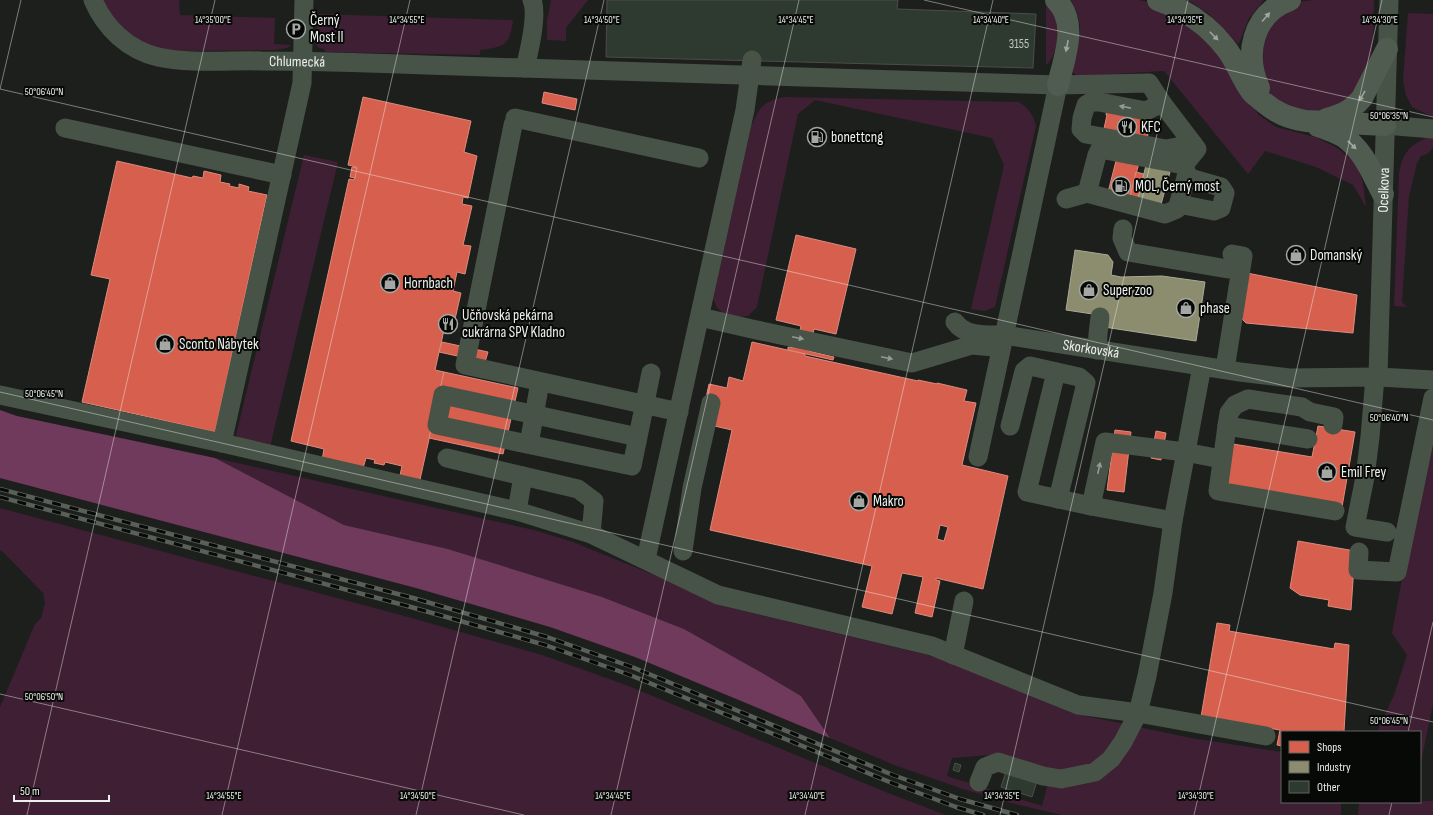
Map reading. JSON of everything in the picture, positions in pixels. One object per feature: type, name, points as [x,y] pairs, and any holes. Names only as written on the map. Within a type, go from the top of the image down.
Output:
[{"type":"main road","points":[[1056,0],[1064,8],[1067,16],[1068,33],[1068,41],[1058,85]]},
{"type":"main road","points":[[1158,0],[1195,19],[1216,37],[1233,58],[1251,92],[1267,105],[1283,115],[1294,119],[1313,121],[1385,125]]},
{"type":"main road","points":[[1267,105],[1253,72],[1251,59],[1252,47],[1256,32],[1265,18],[1278,6],[1290,0]]},
{"type":"main road","points":[[1313,121],[1344,114],[1354,107],[1362,98],[1387,49]]},
{"type":"main road","points":[[1313,121],[1343,136],[1355,146],[1383,194]]},
{"type":"street","name":"Chlumecká","points":[[93,0],[102,17],[116,34],[130,45],[148,54],[177,60],[303,61],[525,68],[751,68],[1058,85],[1149,83],[1162,103]]},
{"type":"street","points":[[222,443],[302,83],[304,0]]},
{"type":"street","name":"Ocelkova","points":[[1387,532],[1355,527],[1370,437],[1376,377],[1388,1]]},
{"type":"street","points":[[525,68],[531,42],[535,2]]},
{"type":"street","points":[[646,559],[745,110],[751,68]]},
{"type":"street","points":[[978,457],[1058,85]]},
{"type":"street","points":[[1066,199],[1087,193],[1165,214],[1177,209],[1185,171],[1197,149],[1194,144],[1162,103],[1146,111],[1099,102],[1091,102],[1086,105],[1081,129],[1086,134],[1166,150],[1194,144]]},
{"type":"street","points":[[679,412],[465,365],[514,121],[698,158]]},
{"type":"street","points":[[1385,125],[1433,129]]},
{"type":"street","points":[[65,128],[282,175]]},
{"type":"street","points":[[1087,193],[1100,149],[1185,171],[1221,187],[1225,193],[1221,208],[1214,211],[1179,204]]},
{"type":"street","points":[[1123,229],[1122,238],[1128,252],[1230,261],[1243,256],[1225,370]]},
{"type":"street","points":[[700,317],[912,363],[972,345],[1003,342]]},
{"type":"street","points":[[1097,350],[1100,317]]},
{"type":"street","points":[[949,352],[955,322],[959,328],[963,330],[982,334],[1003,342]]},
{"type":"street","name":"Skorkovská","points":[[1003,342],[1097,350],[1225,370],[1289,378],[1376,377],[1433,380]]},
{"type":"street","points":[[1010,426],[1024,371],[1030,366],[1079,377],[1086,383],[1058,499]]},
{"type":"street","points":[[979,782],[985,766],[998,762],[1061,780],[1095,772],[1111,760],[1123,742],[1138,714],[1147,676],[1163,593],[1173,521],[1185,452],[1202,366]]},
{"type":"street","points":[[1056,372],[1027,492],[1091,506],[1173,521]]},
{"type":"street","points":[[638,437],[443,395],[438,425],[632,466],[638,437],[644,404],[651,373]]},
{"type":"street","points":[[529,444],[540,382]]},
{"type":"street","points":[[0,395],[222,443],[517,511],[591,534],[646,559],[718,595],[932,646],[1078,705],[1266,736]]},
{"type":"street","points":[[1359,552],[1358,570],[1396,572],[1433,398]]},
{"type":"street","points":[[1333,425],[1334,417],[1310,412],[1302,407],[1248,399],[1235,405],[1229,413],[1218,490],[1335,511]]},
{"type":"street","points":[[683,550],[692,488],[711,403]]},
{"type":"street","points":[[1227,426],[1308,439]]},
{"type":"street","points":[[1091,506],[1105,442],[1185,452],[1222,459]]},
{"type":"street","points":[[447,458],[578,489],[594,500],[591,534]]},
{"type":"street","points":[[517,511],[523,476]]},
{"type":"street","points":[[663,482],[692,488]]},
{"type":"street","points":[[953,655],[964,601]]},
{"type":"shaded area","points":[[102,0],[179,0],[180,15],[275,18],[274,44],[291,45],[287,48],[275,50],[166,50],[144,43],[125,31],[115,20]]},
{"type":"shaded area","points":[[551,0],[588,0],[566,28],[566,41],[547,40],[547,20]]},
{"type":"shaded area","points":[[1071,0],[1139,0],[1159,5],[1204,32],[1259,115],[1276,127],[1315,137],[1336,147],[1356,163],[1363,183],[1366,207],[1353,185],[1316,167],[1265,151],[1248,174],[1164,71],[1078,76],[1074,73],[1072,65],[1080,34],[1080,25]]},
{"type":"shaded area","points":[[1188,0],[1264,0],[1249,18],[1238,44],[1209,14]]},
{"type":"shaded area","points":[[1312,0],[1374,0],[1373,41],[1368,72],[1359,88],[1334,111],[1293,111],[1267,91],[1260,81],[1262,33],[1299,2]]},
{"type":"shaded area","points":[[1046,4],[1055,16],[1057,34],[1054,53],[1051,60],[1046,65]]},
{"type":"shaded area","points":[[1408,13],[1433,14],[1433,117],[1412,107],[1406,95],[1403,80]]},
{"type":"shaded area","points":[[317,14],[513,20],[508,40],[495,48],[480,50],[480,55],[325,52],[324,49],[319,48],[312,40],[316,40]]},
{"type":"shaded area","points":[[784,97],[1019,102],[1028,110],[1032,115],[1036,126],[995,307],[984,311],[971,309],[1004,165],[992,138],[815,100],[798,114],[757,307],[748,316],[737,317],[723,313],[717,308],[713,298],[751,127],[759,110],[766,103]]},
{"type":"shaded area","points":[[1426,138],[1433,138],[1433,148],[1427,154],[1421,156],[1417,163],[1409,196],[1402,302],[1407,307],[1394,306],[1399,173],[1402,160],[1407,151],[1415,144]]},
{"type":"shaded area","points":[[304,155],[338,162],[270,447],[241,441],[236,435]]},
{"type":"shaded area","points":[[0,410],[17,416],[215,458],[344,525],[448,549],[602,597],[684,629],[801,696],[830,738],[635,657],[550,627],[416,588],[0,478]]},
{"type":"shaded area","points":[[1433,448],[1433,704],[1421,762],[1421,731],[1377,731],[1394,695],[1407,655],[1392,633],[1410,536]]},
{"type":"shaded area","points":[[215,458],[534,530],[573,542],[659,577],[722,606],[944,659],[1072,713],[1191,738],[1281,752],[1281,803],[1341,803],[1341,815],[1062,815],[1015,804],[963,789],[897,766],[830,738],[801,696],[684,629],[601,597],[448,549],[344,525]],"holes":[[[990,755],[1051,771],[1042,806],[947,776],[952,758]]]},
{"type":"shaded area","points":[[0,508],[408,617],[542,655],[626,685],[888,793],[946,815],[0,815],[0,707],[35,624],[41,618],[45,603],[43,593],[0,550]]},
{"type":"shaded area","points":[[1421,801],[1433,801],[1433,815],[1358,815],[1359,803],[1421,803]]},
{"type":"building: Shops","points":[[544,92],[577,99],[575,110],[542,103]]},
{"type":"building: Shops","name":"Hornbach","points":[[363,97],[471,121],[464,152],[477,156],[468,198],[463,197],[462,204],[472,206],[463,245],[471,246],[465,274],[457,272],[453,291],[461,293],[452,332],[444,330],[435,370],[444,372],[419,484],[399,480],[402,466],[385,462],[384,465],[374,463],[375,460],[366,458],[363,468],[322,460],[324,449],[291,441],[349,179],[354,180],[357,167],[348,165]]},
{"type":"building: Shops","name":"KFC","points":[[1107,108],[1113,111],[1151,119],[1146,144],[1103,133]]},
{"type":"building: Shops","points":[[1117,157],[1139,163],[1126,210],[1105,204]]},
{"type":"building: Shops","name":"Sconto Nábytek","points":[[117,161],[192,178],[193,176],[203,178],[204,171],[221,175],[220,182],[230,184],[229,186],[239,188],[239,184],[249,187],[248,191],[267,195],[215,432],[82,402],[110,279],[91,275]]},
{"type":"building: Shops","points":[[352,167],[357,168],[355,178],[350,177]]},
{"type":"building: Shops","points":[[1136,172],[1144,174],[1138,199],[1130,197]]},
{"type":"building: Shops","points":[[796,235],[856,249],[836,334],[814,329],[809,351],[834,357],[833,360],[788,350],[788,347],[796,348],[801,326],[776,320]]},
{"type":"building: Shops","points":[[1247,273],[1357,295],[1353,333],[1246,323],[1242,319]]},
{"type":"building: Shops","points":[[442,342],[488,352],[485,362],[439,352]]},
{"type":"building: Shops","name":"Makro","points":[[752,342],[805,354],[805,356],[918,381],[937,383],[967,390],[964,401],[976,403],[962,465],[1008,476],[983,589],[936,578],[936,580],[940,581],[932,617],[915,613],[923,577],[902,573],[892,614],[862,607],[872,566],[710,530],[732,430],[710,425],[706,398],[709,384],[727,388],[729,377],[743,381]],"holes":[[[940,525],[948,527],[944,541],[937,539]]]},
{"type":"building: Shops","points":[[444,372],[518,388],[503,454],[429,438]]},
{"type":"building: Shops","points":[[1318,426],[1355,432],[1342,507],[1225,488],[1233,444],[1312,457]]},
{"type":"building: Shops","points":[[1115,430],[1131,432],[1124,492],[1107,490]]},
{"type":"building: Shops","points":[[1156,431],[1166,433],[1161,460],[1151,458]]},
{"type":"building: Shops","points":[[1298,541],[1355,551],[1351,610],[1328,606],[1329,600],[1300,595],[1290,588]]},
{"type":"building: Shops","points":[[1217,623],[1230,625],[1229,631],[1334,649],[1335,643],[1349,645],[1344,731],[1281,731],[1281,746],[1277,745],[1280,730],[1201,717]]},
{"type":"building: Industry","points":[[1146,165],[1170,172],[1160,208],[1138,199]]},
{"type":"building: Industry","points":[[1075,250],[1108,255],[1113,262],[1111,275],[1121,277],[1162,276],[1205,282],[1196,341],[1104,327],[1106,316],[1066,310]]},
{"type":"building: Other","points":[[607,0],[898,0],[897,9],[1036,14],[1033,68],[606,57]]},
{"type":"building: Other","points":[[955,763],[961,765],[959,772],[953,770]]},
{"type":"building: Other","points":[[1007,768],[1038,778],[1032,797],[1001,787]]},
{"type":"railway","points":[[0,489],[413,598],[547,637],[632,667],[893,775],[960,799],[1017,815]]},
{"type":"railway","points":[[0,497],[411,607],[545,645],[630,675],[892,783],[956,807],[983,815]]},
{"type":"place","name":"Černý Most II","points":[[296,29]]},
{"type":"place","name":"KFC","points":[[1127,127]]},
{"type":"place","name":"bonettcng","points":[[817,137]]},
{"type":"place","name":"MOL, Černý most","points":[[1121,186]]},
{"type":"place","name":"Domanský","points":[[1296,255]]},
{"type":"place","name":"Hornbach","points":[[390,283]]},
{"type":"place","name":"Super zoo","points":[[1089,290]]},
{"type":"place","name":"phase","points":[[1186,308]]},
{"type":"place","name":"Učňovská pekárna cukrárna SPV Kladno","points":[[448,324]]},
{"type":"place","name":"Sconto Nábytek","points":[[165,344]]},
{"type":"place","name":"Emil Frey","points":[[1327,472]]},
{"type":"place","name":"Makro","points":[[859,501]]}]
